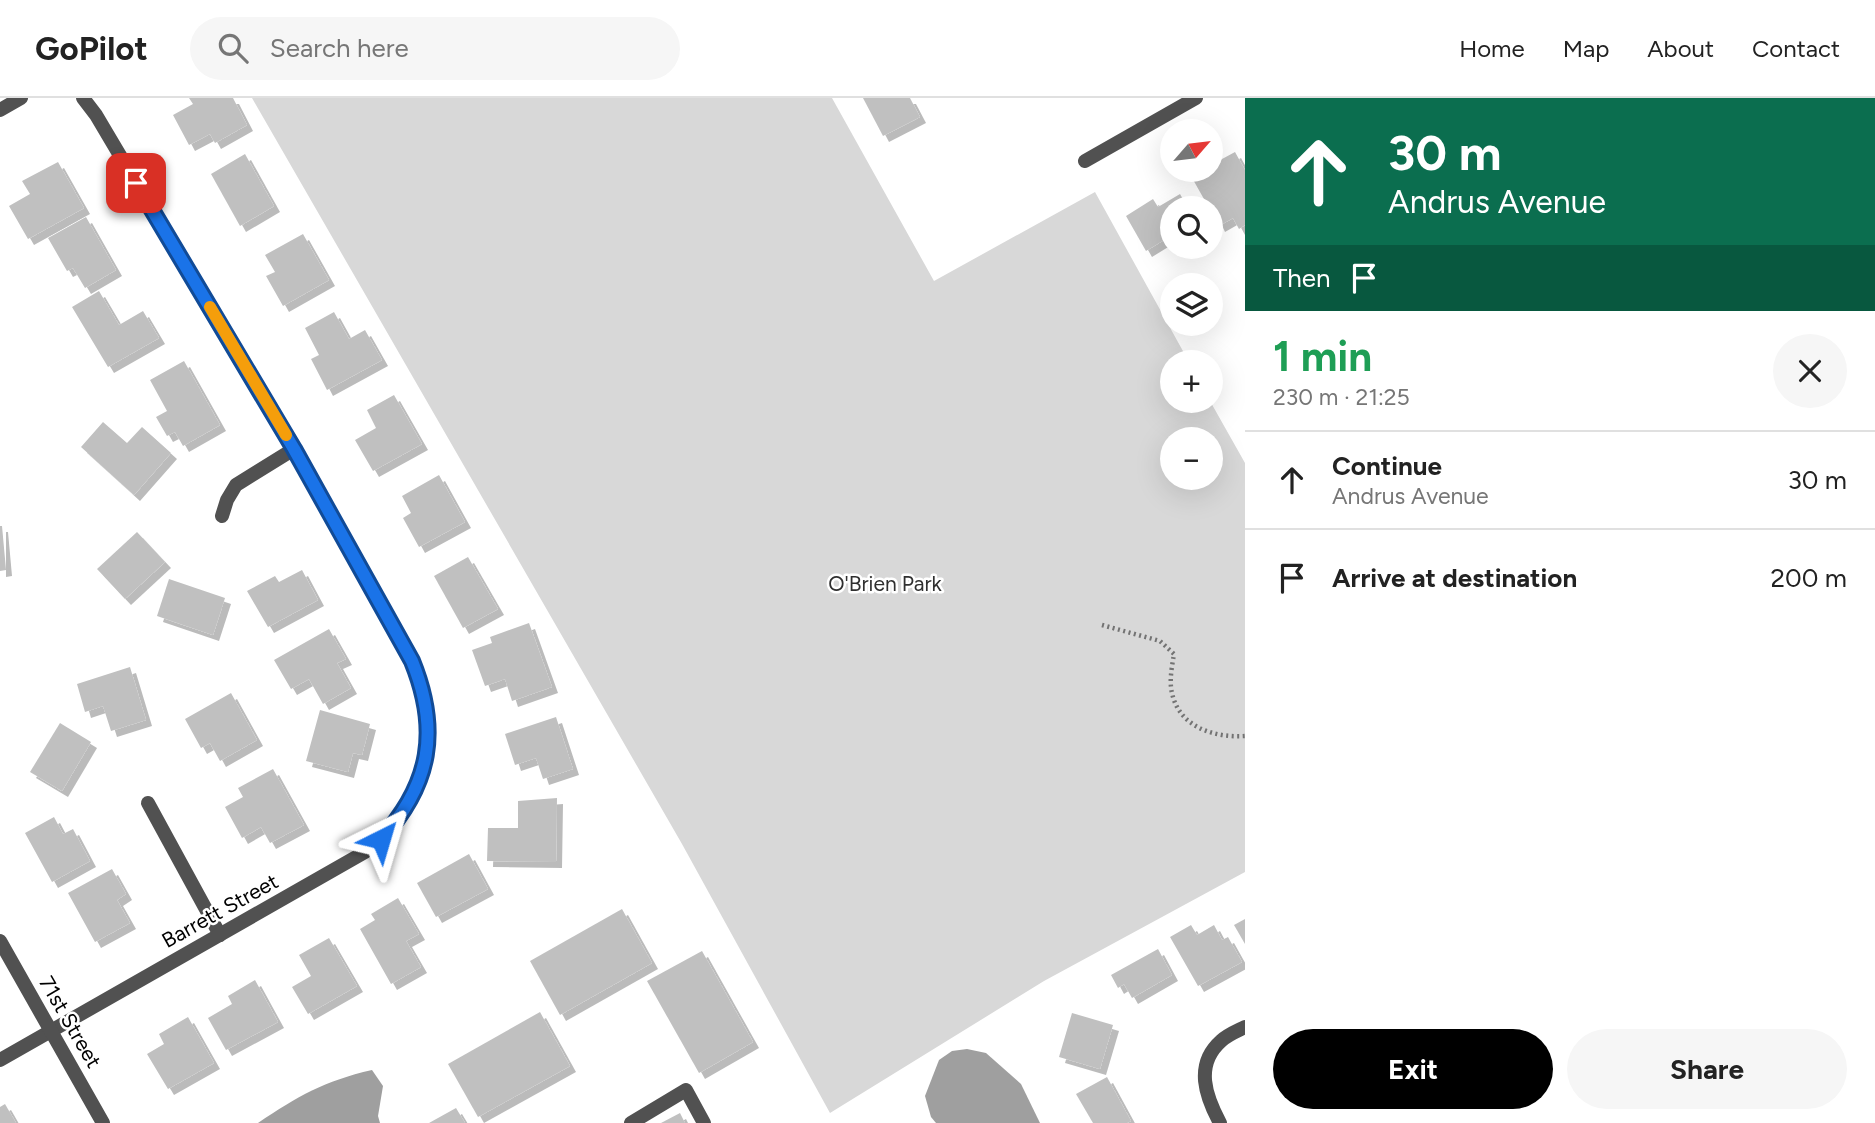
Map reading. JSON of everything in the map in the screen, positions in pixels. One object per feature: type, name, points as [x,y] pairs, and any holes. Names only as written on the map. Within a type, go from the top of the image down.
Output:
[{"type":"street","points":[[0,110],[20,98]]},
{"type":"street","name":"Barrett Street","points":[[0,1060],[365,852],[381,839],[404,811],[417,788],[429,737],[427,709],[412,661],[294,449],[103,127],[83,98]]},
{"type":"street","points":[[1086,161],[1196,98]]},
{"type":"street","points":[[222,516],[226,500],[236,485],[294,449]]},
{"type":"street","points":[[148,803],[220,935]]},
{"type":"street","name":"71st Street","points":[[0,941],[103,1123]]},
{"type":"street","points":[[1220,1123],[1210,1106],[1205,1088],[1205,1070],[1211,1054],[1221,1041],[1245,1027]]},
{"type":"street","points":[[631,1123],[686,1090],[704,1123]]},
{"type":"path","points":[[1102,625],[1160,641],[1174,654],[1171,692],[1180,715],[1199,728],[1225,737],[1245,736]]},
{"type":"green space","name":"O'Brien Park","points":[[252,98],[832,98],[934,281],[1095,192],[1160,310],[1160,336],[1175,336],[1182,350],[1160,350],[1160,413],[1217,413],[1245,463],[1245,872],[1044,981],[830,1113],[682,844]]},
{"type":"shaded area","points":[[967,1049],[986,1053],[1021,1084],[1040,1123],[936,1123],[931,1117],[925,1096],[939,1060],[952,1051]]},
{"type":"shaded area","points":[[372,1070],[383,1086],[378,1116],[380,1123],[258,1123],[312,1090]]},
{"type":"building","points":[[189,98],[233,98],[247,125],[215,143],[210,134],[189,145],[173,115],[193,104]]},
{"type":"building","points":[[863,98],[910,98],[920,117],[883,136]]},
{"type":"building","points":[[1235,152],[1245,170],[1245,225],[1239,229],[1233,218],[1223,224],[1223,196],[1202,196],[1194,182],[1223,182],[1223,158]]},
{"type":"building","points":[[245,154],[274,206],[240,226],[211,174]]},
{"type":"building","points":[[58,162],[84,208],[28,239],[9,206],[30,194],[22,181]]},
{"type":"building","points":[[1153,199],[1158,207],[1160,206],[1160,242],[1146,251],[1126,216]]},
{"type":"building","points":[[86,217],[116,270],[85,288],[73,268],[67,271],[48,238]]},
{"type":"building","points":[[303,234],[329,280],[283,306],[266,276],[275,272],[265,255]]},
{"type":"building","points":[[99,291],[119,325],[143,311],[159,338],[108,367],[72,307]]},
{"type":"building","points":[[334,312],[349,339],[365,330],[382,360],[327,390],[311,359],[319,355],[305,328]]},
{"type":"building","points":[[184,361],[220,425],[183,446],[175,432],[167,436],[156,417],[167,411],[150,380]]},
{"type":"building","points":[[394,395],[422,444],[373,471],[355,440],[376,428],[367,410]]},
{"type":"building","points":[[103,422],[127,443],[142,427],[171,453],[134,495],[81,447]]},
{"type":"building","points":[[439,475],[465,522],[419,547],[403,518],[411,513],[402,496]]},
{"type":"building","points":[[0,526],[6,570],[0,571]]},
{"type":"building","points":[[137,532],[165,562],[125,599],[97,569]]},
{"type":"building","points":[[468,557],[498,609],[463,628],[434,576]]},
{"type":"building","points":[[302,570],[318,600],[268,627],[247,591],[275,576],[279,582]]},
{"type":"building","points":[[169,579],[225,598],[213,635],[157,616]]},
{"type":"building","points":[[529,623],[552,687],[512,701],[505,679],[485,686],[472,650],[492,643],[490,637]]},
{"type":"building","points":[[329,629],[346,659],[337,663],[351,688],[323,704],[309,679],[291,689],[274,660]]},
{"type":"building","points":[[130,667],[146,720],[111,731],[103,706],[85,712],[77,684]]},
{"type":"building","points":[[231,693],[257,740],[220,761],[210,743],[201,748],[185,719]]},
{"type":"building","points":[[320,710],[370,724],[362,755],[353,753],[348,772],[306,761]]},
{"type":"building","points":[[556,717],[573,769],[543,779],[536,758],[515,765],[505,734]]},
{"type":"building","points":[[60,723],[91,742],[62,791],[30,772]]},
{"type":"building","points":[[273,769],[304,825],[270,843],[261,827],[242,838],[225,807],[243,797],[238,788]]},
{"type":"building","points":[[557,798],[556,862],[487,861],[488,828],[518,828],[518,801]]},
{"type":"building","points":[[54,817],[63,834],[73,829],[90,861],[52,882],[25,833]]},
{"type":"building","points":[[469,854],[488,889],[436,917],[417,883]]},
{"type":"building","points":[[112,869],[126,894],[117,900],[130,923],[95,942],[68,893]]},
{"type":"building","points":[[398,898],[419,934],[406,941],[421,967],[391,984],[360,929],[375,920],[371,914]]},
{"type":"building","points":[[622,909],[652,963],[560,1015],[530,961]]},
{"type":"building","points":[[1245,919],[1245,944],[1234,925]]},
{"type":"building","points":[[1191,925],[1197,935],[1214,925],[1222,940],[1228,937],[1242,962],[1198,986],[1170,937]]},
{"type":"building","points":[[329,938],[357,986],[308,1014],[292,987],[311,976],[299,955]]},
{"type":"building","points":[[1158,949],[1172,975],[1132,998],[1124,984],[1118,988],[1111,975]]},
{"type":"building","points":[[702,951],[753,1042],[699,1073],[647,981]]},
{"type":"building","points":[[255,980],[278,1022],[226,1050],[208,1018],[232,1004],[228,996]]},
{"type":"building","points":[[540,1012],[570,1066],[478,1117],[448,1064]]},
{"type":"building","points":[[1072,1013],[1113,1025],[1100,1069],[1059,1057]]},
{"type":"building","points":[[188,1017],[214,1063],[168,1089],[147,1054],[164,1044],[159,1034]]},
{"type":"building","points":[[1107,1077],[1131,1121],[1127,1123],[1093,1123],[1076,1094]]},
{"type":"building","points":[[5,1104],[16,1123],[0,1123],[0,1107]]},
{"type":"building","points":[[456,1108],[465,1123],[429,1123]]},
{"type":"building","points":[[680,1113],[685,1123],[661,1123]]},
{"type":"slow traffic","points":[[210,307],[286,435]]},
{"type":"route","points":[[136,183],[294,449],[412,661],[421,684],[427,709],[429,737],[425,763],[417,788],[404,811],[381,839]]}]
